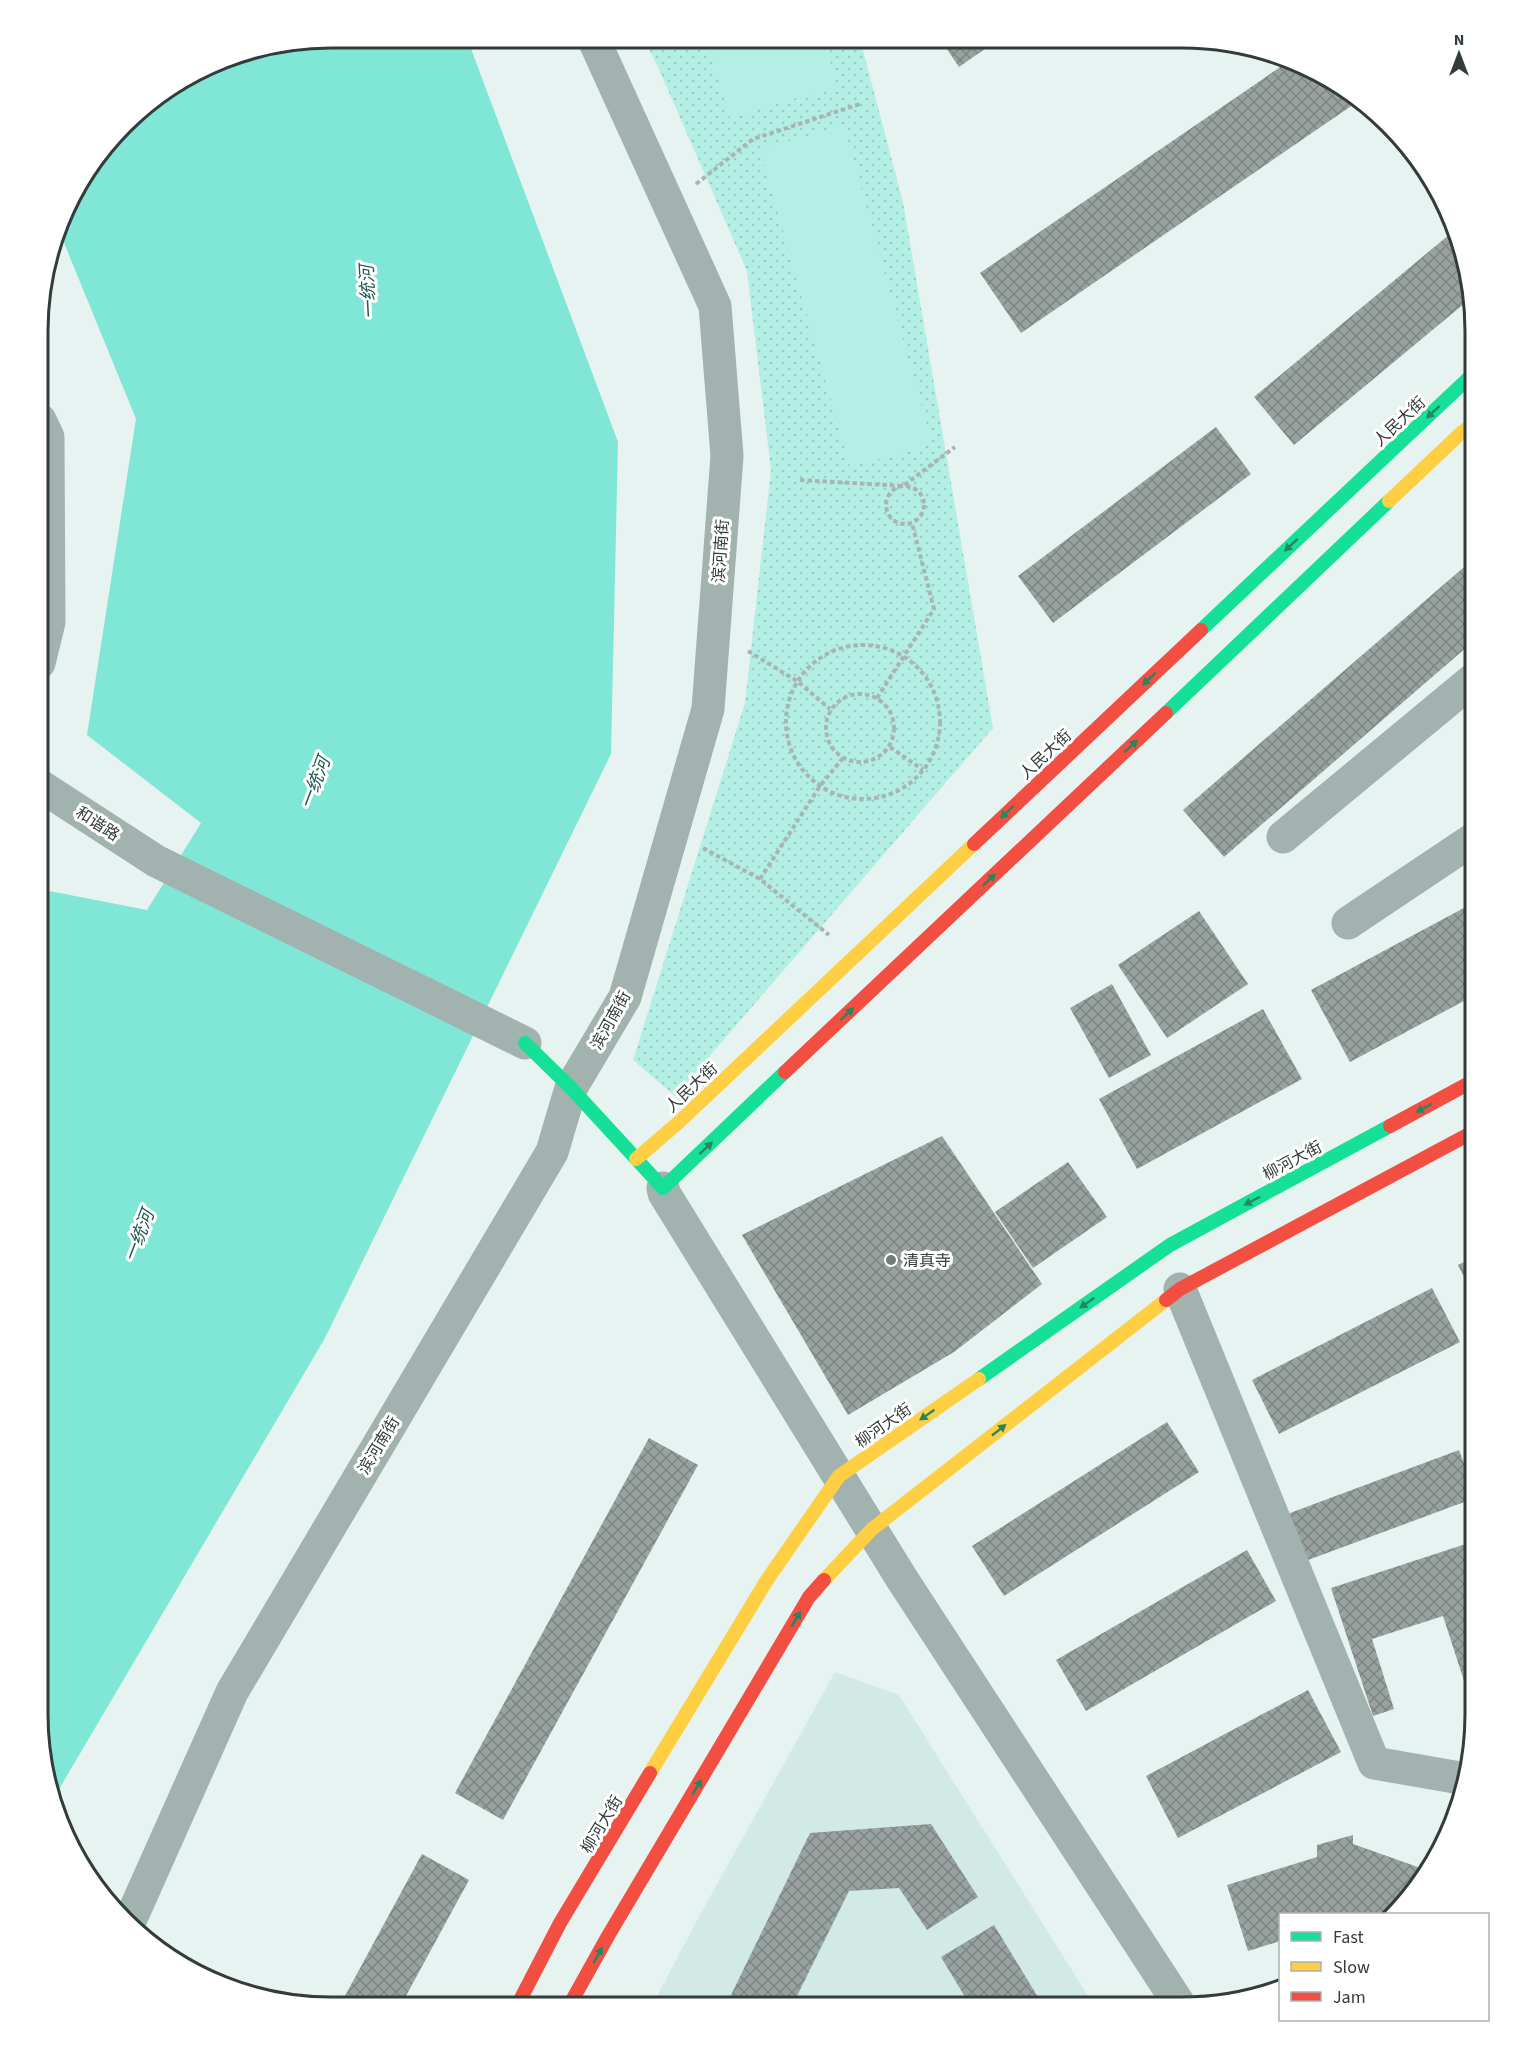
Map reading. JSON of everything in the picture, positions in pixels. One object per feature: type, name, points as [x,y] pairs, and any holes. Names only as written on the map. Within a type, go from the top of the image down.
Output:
[{"type":"main road","name":"人民大街","points":[[636,1159],[679,1122],[1465,382]]},
{"type":"main road","points":[[525,1043],[571,1088],[663,1188],[1465,430]]},
{"type":"main road","name":"柳河大街","points":[[522,1997],[560,1923],[767,1580],[839,1476],[1170,1245],[1465,1085]]},
{"type":"main road","points":[[574,1997],[809,1597],[872,1529],[1180,1289],[1465,1136]]},
{"type":"street","name":"滨河南街","points":[[132,1915],[232,1692],[552,1152],[571,1088],[625,997],[708,709],[727,456],[715,306],[598,48]]},
{"type":"street","points":[[48,437],[48,626]]},
{"type":"street","points":[[1283,837],[1465,686]]},
{"type":"street","name":"和谐路","points":[[48,791],[156,861],[525,1043]]},
{"type":"street","points":[[1348,923],[1465,845]]},
{"type":"street","points":[[663,1188],[664,1194],[872,1529],[1175,1997]]},
{"type":"street","points":[[1180,1289],[1374,1763],[1458,1778]]},
{"type":"path","points":[[669,204],[753,139],[860,104]]},
{"type":"path","points":[[800,480],[903,486],[912,487],[920,492],[924,501],[924,509],[919,518],[912,523],[901,523],[892,518],[887,509],[887,498],[893,490],[903,486],[955,447]]},
{"type":"path","points":[[878,698],[933,609],[912,523]]},
{"type":"path","points":[[714,631],[797,681],[830,709]]},
{"type":"path","points":[[866,644],[886,648],[905,656],[920,669],[932,686],[939,705],[940,725],[937,746],[928,764],[915,779],[898,790],[879,797],[858,799],[838,795],[820,786],[805,773],[794,756],[787,738],[786,718],[789,699],[797,681],[810,665],[826,653],[846,646],[866,644]]},
{"type":"path","points":[[861,693],[878,698],[891,710],[896,729],[890,747],[877,759],[860,763],[843,758],[830,745],[825,727],[830,709],[843,697],[861,693]]},
{"type":"path","points":[[890,747],[923,770]]},
{"type":"path","points":[[760,879],[820,786],[843,758]]},
{"type":"path","points":[[673,832],[760,879],[854,955]]},
{"type":"shaded area","points":[[648,48],[862,48],[903,202],[993,728],[675,1096],[633,1060],[745,703],[771,470],[747,271]]},
{"type":"shaded area","points":[[710,48],[826,48],[837,87],[729,117]]},
{"type":"shaded area","points":[[844,126],[932,444],[850,467],[760,149]]},
{"type":"shaded area","points":[[835,1672],[899,1695],[1089,1997],[657,1997]]},
{"type":"water","name":"一统河","points":[[331,48],[471,48],[618,442],[611,754],[325,1338],[59,1790],[50,1751],[48,1714],[48,891],[147,910],[201,823],[87,735],[136,419],[63,240],[86,190],[118,145],[145,118],[190,86],[240,63],[276,53]]},
{"type":"building","points":[[946,48],[986,48],[959,67]]},
{"type":"building","points":[[1281,66],[1307,77],[1352,106],[1021,333],[980,273]]},
{"type":"building","points":[[1448,236],[1460,276],[1464,304],[1294,445],[1254,397]]},
{"type":"building","points":[[1216,427],[1251,474],[1053,623],[1018,576]]},
{"type":"building","points":[[1465,566],[1465,649],[1224,857],[1183,810]]},
{"type":"building","points":[[1465,907],[1465,1000],[1350,1062],[1311,990]]},
{"type":"building","points":[[1199,911],[1248,984],[1167,1038],[1118,965]]},
{"type":"building","points":[[1112,984],[1151,1055],[1109,1078],[1070,1008]]},
{"type":"building","points":[[1263,1009],[1302,1079],[1137,1169],[1099,1099]]},
{"type":"building","name":"清真寺","points":[[942,1136],[1042,1284],[954,1352],[848,1415],[742,1235]]},
{"type":"building","points":[[1068,1162],[1107,1217],[1033,1268],[995,1212]]},
{"type":"building","points":[[1465,1262],[1465,1279],[1458,1265]]},
{"type":"building","points":[[1432,1288],[1460,1342],[1279,1434],[1252,1380]]},
{"type":"building","points":[[1167,1422],[1199,1472],[1004,1596],[972,1546]]},
{"type":"building","points":[[649,1438],[698,1465],[503,1820],[455,1793]]},
{"type":"building","points":[[1459,1450],[1465,1466],[1465,1502],[1300,1563],[1282,1516]]},
{"type":"building","points":[[1465,1544],[1465,1684],[1443,1616],[1372,1639],[1394,1709],[1373,1716],[1331,1588]]},
{"type":"building","points":[[1247,1550],[1276,1601],[1086,1711],[1056,1660]]},
{"type":"building","points":[[1308,1690],[1341,1752],[1178,1838],[1146,1776]]},
{"type":"building","points":[[931,1824],[978,1897],[927,1930],[899,1888],[849,1891],[796,1997],[730,1997],[810,1833]]},
{"type":"building","points":[[1353,1835],[1353,1844],[1419,1868],[1383,1913],[1279,1913],[1279,1941],[1248,1951],[1227,1885],[1317,1857],[1317,1845]]},
{"type":"building","points":[[422,1854],[469,1880],[405,1997],[344,1997]]},
{"type":"building","points":[[994,1925],[1038,1997],[965,1997],[941,1957]]},
{"type":"traffic: fast","points":[[1201,630],[1465,381]]},
{"type":"traffic: fast","points":[[1166,713],[1389,501]]},
{"type":"traffic: fast","points":[[525,1043],[571,1088],[663,1188],[785,1072]]},
{"type":"traffic: fast","points":[[979,1379],[1170,1245],[1390,1126]]},
{"type":"traffic: slow","points":[[1389,501],[1465,430]]},
{"type":"traffic: slow","points":[[636,1159],[679,1122],[974,844]]},
{"type":"traffic: slow","points":[[824,1580],[872,1529],[1166,1300]]},
{"type":"traffic: slow","points":[[650,1773],[767,1580],[839,1476],[979,1379]]},
{"type":"traffic: jam","points":[[974,844],[1201,630]]},
{"type":"traffic: jam","points":[[785,1072],[1166,713]]},
{"type":"traffic: jam","points":[[1390,1126],[1465,1085]]},
{"type":"traffic: jam","points":[[1166,1300],[1180,1289],[1465,1136]]},
{"type":"traffic: jam","points":[[574,1997],[809,1597],[824,1580]]},
{"type":"traffic: jam","points":[[522,1997],[560,1923],[650,1773]]},
{"type":"place","name":"清真寺","points":[[891,1260]]}]
